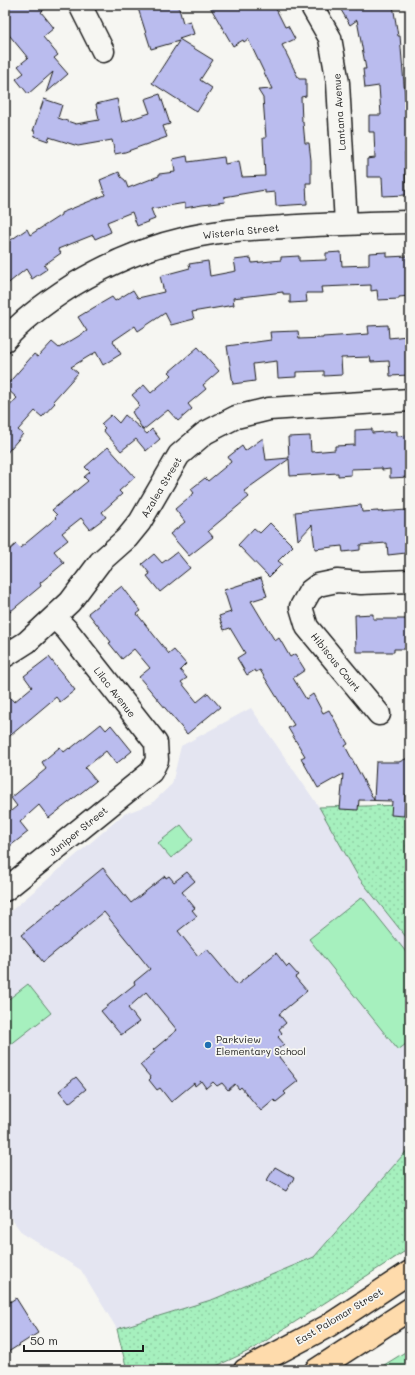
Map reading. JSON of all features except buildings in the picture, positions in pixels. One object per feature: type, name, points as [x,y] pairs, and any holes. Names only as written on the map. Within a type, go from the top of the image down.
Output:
[{"type":"main road","name":"East Palomar Street","points":[[246,1370],[328,1326],[410,1272]]},
{"type":"main road","points":[[316,1370],[410,1309]]},
{"type":"street","points":[[80,5],[103,51]]},
{"type":"street","name":"Lantana Avenue","points":[[311,5],[330,38],[338,83],[346,224]]},
{"type":"street","name":"Wisteria Street","points":[[5,340],[36,310],[87,276],[162,244],[212,233],[237,230],[410,222]]},
{"type":"street","name":"Azalea Street","points":[[5,656],[27,642],[70,602],[100,562],[126,538],[140,522],[179,455],[205,433],[236,417],[269,409],[410,400]]},
{"type":"street","name":"Hibiscus Court","points":[[379,714],[307,628],[301,607],[310,591],[318,584],[337,581],[410,581]]},
{"type":"street","name":"Lilac Avenue","points":[[54,617],[67,630],[156,743],[158,760],[151,772]]},
{"type":"street","name":"Juniper Street","points":[[5,890],[151,772]]},
{"type":"shaded area","name":"Parkview Elementary School","points":[[251,708],[319,807],[359,878],[410,942],[410,1147],[314,1257],[214,1299],[117,1329],[81,1270],[22,1233],[5,1210],[5,916],[124,814],[151,804],[172,784],[181,746]]},
{"type":"green space","points":[[410,805],[410,942],[359,878],[319,807]]},
{"type":"green space","points":[[181,825],[193,840],[171,858],[158,843]]},
{"type":"green space","points":[[362,897],[410,957],[410,1041],[398,1050],[309,939]]},
{"type":"green space","points":[[28,984],[51,1013],[10,1045],[5,1038],[5,1002]]},
{"type":"green space","points":[[410,1147],[410,1248],[253,1349],[208,1370],[127,1370],[117,1329],[214,1299],[314,1257]]},
{"type":"green space","points":[[410,1349],[410,1370],[376,1370]]},
{"type":"place","name":"Parkview Elementary School","points":[[208,1045]]}]
